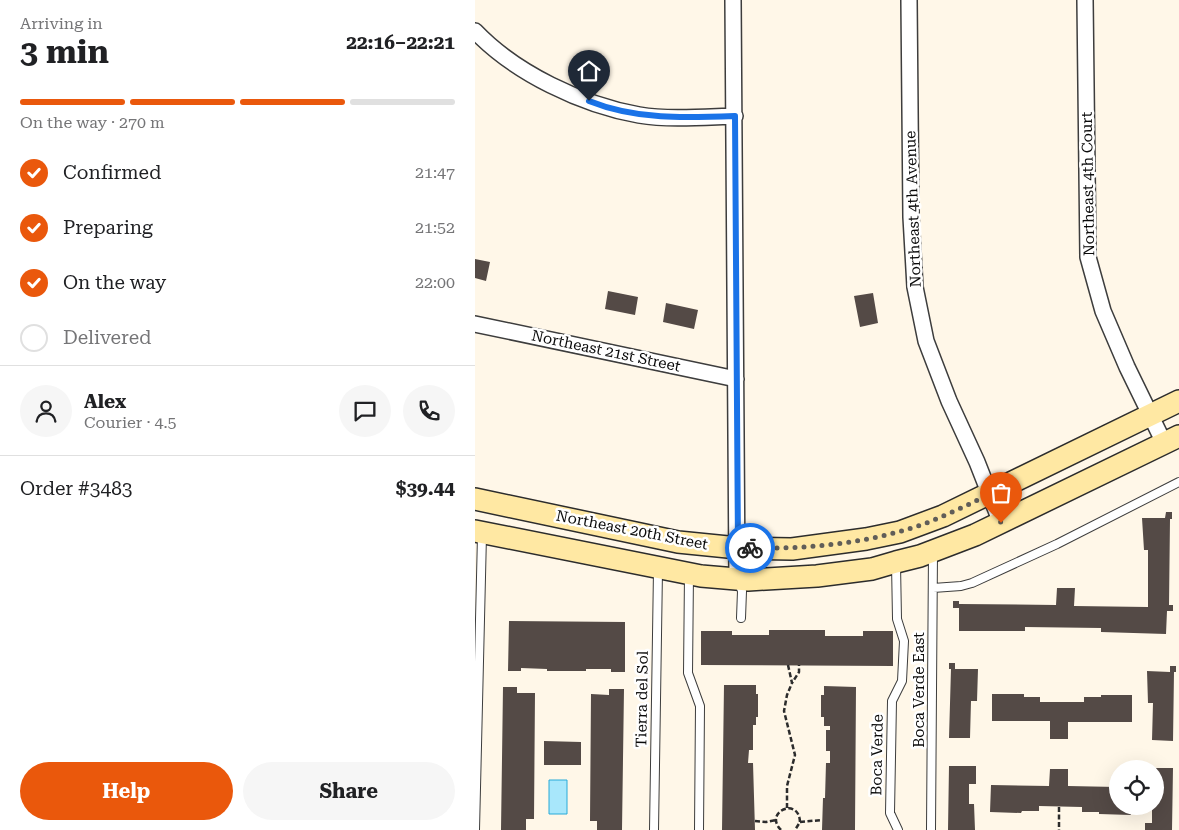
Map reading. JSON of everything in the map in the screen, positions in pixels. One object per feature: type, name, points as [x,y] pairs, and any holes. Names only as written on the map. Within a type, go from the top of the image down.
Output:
[{"type":"street","points":[[733,0],[737,579]]},
{"type":"street","name":"Northeast 4th Avenue","points":[[909,0],[911,217],[915,287],[926,341],[949,401],[977,462],[1001,523]]},
{"type":"street","name":"Northeast 4th Court","points":[[1085,0],[1088,258],[1103,311],[1150,415],[1171,440]]},
{"type":"street","points":[[475,30],[506,58],[537,78],[571,94],[608,108],[641,115],[693,118],[735,116]]},
{"type":"street","name":"Northeast 21st Street","points":[[475,324],[736,379]]},
{"type":"street","name":"Northeast 20th Street","points":[[475,499],[678,542],[738,548],[792,549],[866,540],[899,532],[943,516],[1179,401]]},
{"type":"street","points":[[478,532],[689,574],[737,579],[786,579],[817,576],[872,568],[933,551],[1001,523],[1171,440]]},
{"type":"lane","points":[[933,588],[961,586],[972,583],[1057,544],[1179,482]]},
{"type":"lane","points":[[475,830],[478,532]]},
{"type":"lane","name":"Boca Verde East","points":[[931,830],[933,551]]},
{"type":"lane","name":"Boca Verde","points":[[896,562],[897,619],[904,641],[902,681],[892,701],[891,813],[898,830]]},
{"type":"lane","name":"Tierra del Sol","points":[[654,830],[658,568]]},
{"type":"lane","points":[[689,574],[688,673],[700,706],[699,830]]},
{"type":"lane","points":[[737,579],[742,591],[741,618]]},
{"type":"path","points":[[789,666],[792,683]]},
{"type":"path","points":[[787,808],[787,786],[795,755],[785,711],[787,695],[799,672],[799,666]]},
{"type":"path","points":[[1059,807],[1059,830]]},
{"type":"path","points":[[755,821],[766,822],[776,820],[781,811],[791,808],[797,812],[800,822],[795,830]]},
{"type":"path","points":[[776,820],[781,830]]},
{"type":"path","points":[[800,822],[822,820]]},
{"type":"water","points":[[549,780],[567,780],[567,814],[549,814]]},
{"type":"building","points":[[475,259],[490,262],[486,281],[475,278]]},
{"type":"building","points":[[608,291],[638,297],[635,315],[605,309]]},
{"type":"building","points":[[873,293],[878,323],[860,327],[854,296]]},
{"type":"building","points":[[666,303],[698,310],[694,329],[663,322]]},
{"type":"building","points":[[1166,512],[1172,512],[1172,519],[1170,519],[1169,605],[1173,605],[1173,611],[1167,611],[1166,634],[1101,632],[1101,628],[1025,627],[1025,631],[959,631],[959,608],[953,608],[953,601],[959,601],[959,604],[1056,605],[1057,588],[1075,588],[1074,606],[1148,607],[1148,550],[1144,550],[1142,518],[1165,518]]},
{"type":"building","points":[[509,621],[625,622],[625,672],[611,672],[611,669],[547,671],[547,669],[521,668],[521,671],[508,671]]},
{"type":"building","points":[[769,630],[825,630],[825,636],[863,636],[863,631],[893,631],[893,666],[701,665],[701,631],[732,631],[732,635],[769,635]]},
{"type":"building","points":[[949,663],[955,663],[955,669],[978,669],[977,701],[971,701],[970,738],[949,738],[951,669],[949,669]]},
{"type":"building","points":[[1170,666],[1176,666],[1176,672],[1174,672],[1173,741],[1152,740],[1153,703],[1148,703],[1147,671],[1170,672]]},
{"type":"building","points":[[724,685],[756,685],[756,694],[758,694],[758,717],[756,717],[756,725],[753,725],[753,750],[749,750],[748,763],[753,763],[755,830],[722,830]]},
{"type":"building","points":[[824,686],[856,687],[855,830],[822,830],[826,763],[830,763],[830,751],[826,751],[826,730],[830,730],[830,726],[824,726],[824,717],[821,717],[821,695],[824,695]]},
{"type":"building","points":[[503,687],[517,687],[517,693],[535,693],[534,819],[526,819],[526,830],[501,830]]},
{"type":"building","points":[[609,689],[624,689],[622,830],[597,830],[597,821],[590,821],[591,694],[609,695]]},
{"type":"building","points":[[992,694],[1024,694],[1024,697],[1040,697],[1040,702],[1084,702],[1084,697],[1132,695],[1132,722],[1068,722],[1068,739],[1050,739],[1050,721],[992,721]]},
{"type":"building","points":[[544,741],[581,742],[581,765],[544,765]]},
{"type":"building","points":[[949,766],[976,766],[976,784],[969,784],[969,804],[974,804],[975,830],[948,830]]},
{"type":"building","points":[[1164,768],[1173,768],[1172,830],[1145,830],[1145,823],[1152,823],[1152,815],[1164,815]]},
{"type":"building","points":[[1050,769],[1068,769],[1068,786],[1109,787],[1109,814],[1082,812],[1082,807],[1039,806],[1039,811],[1022,811],[1021,813],[990,812],[991,785],[1049,786]]},
{"type":"way so far","points":[[750,548],[792,549],[866,540],[899,532],[943,516],[990,494],[1001,523]]},
{"type":"route","points":[[589,101],[608,108],[641,115],[693,118],[735,116],[738,548],[750,548]]}]
